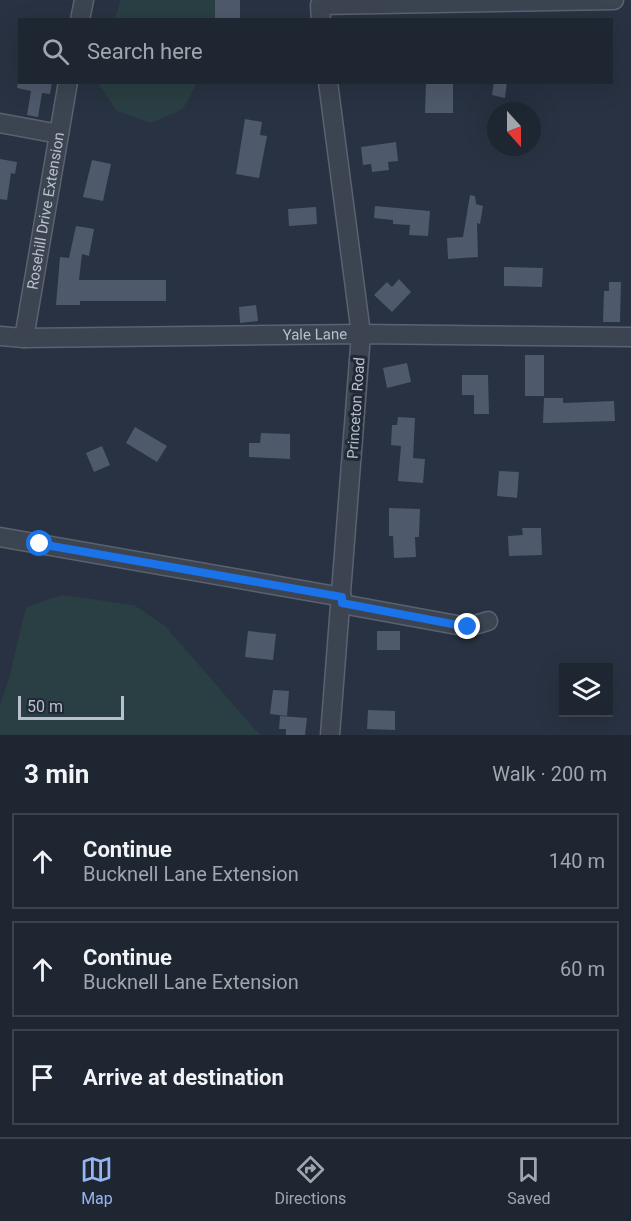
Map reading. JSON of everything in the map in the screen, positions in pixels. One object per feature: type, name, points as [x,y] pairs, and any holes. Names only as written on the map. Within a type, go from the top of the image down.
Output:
[{"type":"street","points":[[80,18],[84,0]]},
{"type":"street","points":[[320,12],[614,0]]},
{"type":"street","name":"Rosehill Drive Extension","points":[[24,338],[68,84]]},
{"type":"street","name":"Princeton Road","points":[[328,84],[361,334],[330,735]]},
{"type":"street","points":[[0,123],[59,134]]},
{"type":"street","name":"Yale Lane","points":[[0,336],[24,338],[361,334],[631,337]]},
{"type":"street","points":[[0,537],[342,600],[468,627],[488,621]]},
{"type":"green space","points":[[121,0],[234,0],[227,18],[115,18]]},
{"type":"green space","points":[[99,84],[196,84],[183,109],[151,123],[117,111]]},
{"type":"green space","points":[[62,595],[134,605],[165,626],[260,735],[0,735],[0,706],[26,607]]},
{"type":"building","points":[[215,0],[240,0],[240,18],[215,18]]},
{"type":"building","points":[[18,82],[18,84],[52,84],[50,94],[42,93],[38,117],[27,115],[31,91],[17,88]]},
{"type":"building","points":[[426,84],[453,84],[453,113],[425,113]]},
{"type":"building","points":[[494,84],[507,84],[505,98],[492,95]]},
{"type":"building","points":[[245,119],[262,122],[260,135],[267,136],[259,178],[236,174]]},
{"type":"building","points":[[396,142],[398,161],[388,162],[389,170],[372,172],[371,164],[363,165],[361,147]]},
{"type":"building","points":[[0,159],[17,162],[15,174],[11,173],[7,200],[0,199]]},
{"type":"building","points":[[92,160],[111,164],[103,201],[83,197]]},
{"type":"building","points":[[470,195],[475,196],[476,204],[483,206],[480,224],[477,223],[478,257],[448,259],[447,238],[463,237]]},
{"type":"building","points":[[375,206],[430,211],[428,236],[409,235],[410,225],[393,224],[393,220],[374,218]]},
{"type":"building","points":[[316,207],[317,224],[289,226],[288,209]]},
{"type":"building","points":[[76,226],[94,229],[89,256],[82,254],[79,280],[166,280],[166,301],[80,301],[80,305],[56,305],[60,257],[69,258]]},
{"type":"building","points":[[504,267],[543,268],[542,287],[504,286]]},
{"type":"building","points":[[399,279],[411,292],[392,312],[374,295],[387,282],[392,287]]},
{"type":"building","points":[[609,282],[621,282],[620,322],[603,322],[604,291],[609,291]]},
{"type":"building","points":[[256,305],[258,321],[240,323],[239,307]]},
{"type":"building","points":[[525,355],[544,355],[544,396],[525,396]]},
{"type":"building","points":[[407,363],[411,382],[387,388],[383,368]]},
{"type":"building","points":[[462,375],[488,375],[489,414],[474,414],[474,395],[462,395]]},
{"type":"building","points":[[544,398],[563,398],[563,403],[614,401],[615,421],[543,423]]},
{"type":"building","points":[[398,417],[415,418],[413,458],[425,459],[423,483],[398,481],[401,446],[391,445],[392,425],[397,425]]},
{"type":"building","points":[[135,427],[167,446],[157,462],[126,443]]},
{"type":"building","points":[[261,433],[290,434],[290,459],[249,457],[249,443],[260,443]]},
{"type":"building","points":[[102,446],[110,465],[94,472],[86,453]]},
{"type":"building","points":[[499,471],[519,472],[517,498],[497,496]]},
{"type":"building","points":[[389,508],[420,509],[419,537],[415,537],[416,557],[394,558],[393,536],[389,536]]},
{"type":"building","points":[[522,528],[541,528],[542,555],[509,556],[508,536],[523,535]]},
{"type":"building","points":[[248,631],[276,634],[273,660],[245,657]]},
{"type":"building","points":[[377,631],[400,631],[400,650],[377,650]]},
{"type":"building","points":[[273,690],[289,691],[287,716],[270,714]]},
{"type":"building","points":[[368,710],[395,711],[395,730],[367,729]]},
{"type":"building","points":[[280,716],[307,718],[305,735],[286,735],[286,729],[279,729]]},
{"type":"route","points":[[40,544],[342,597],[342,603],[468,627]]}]
